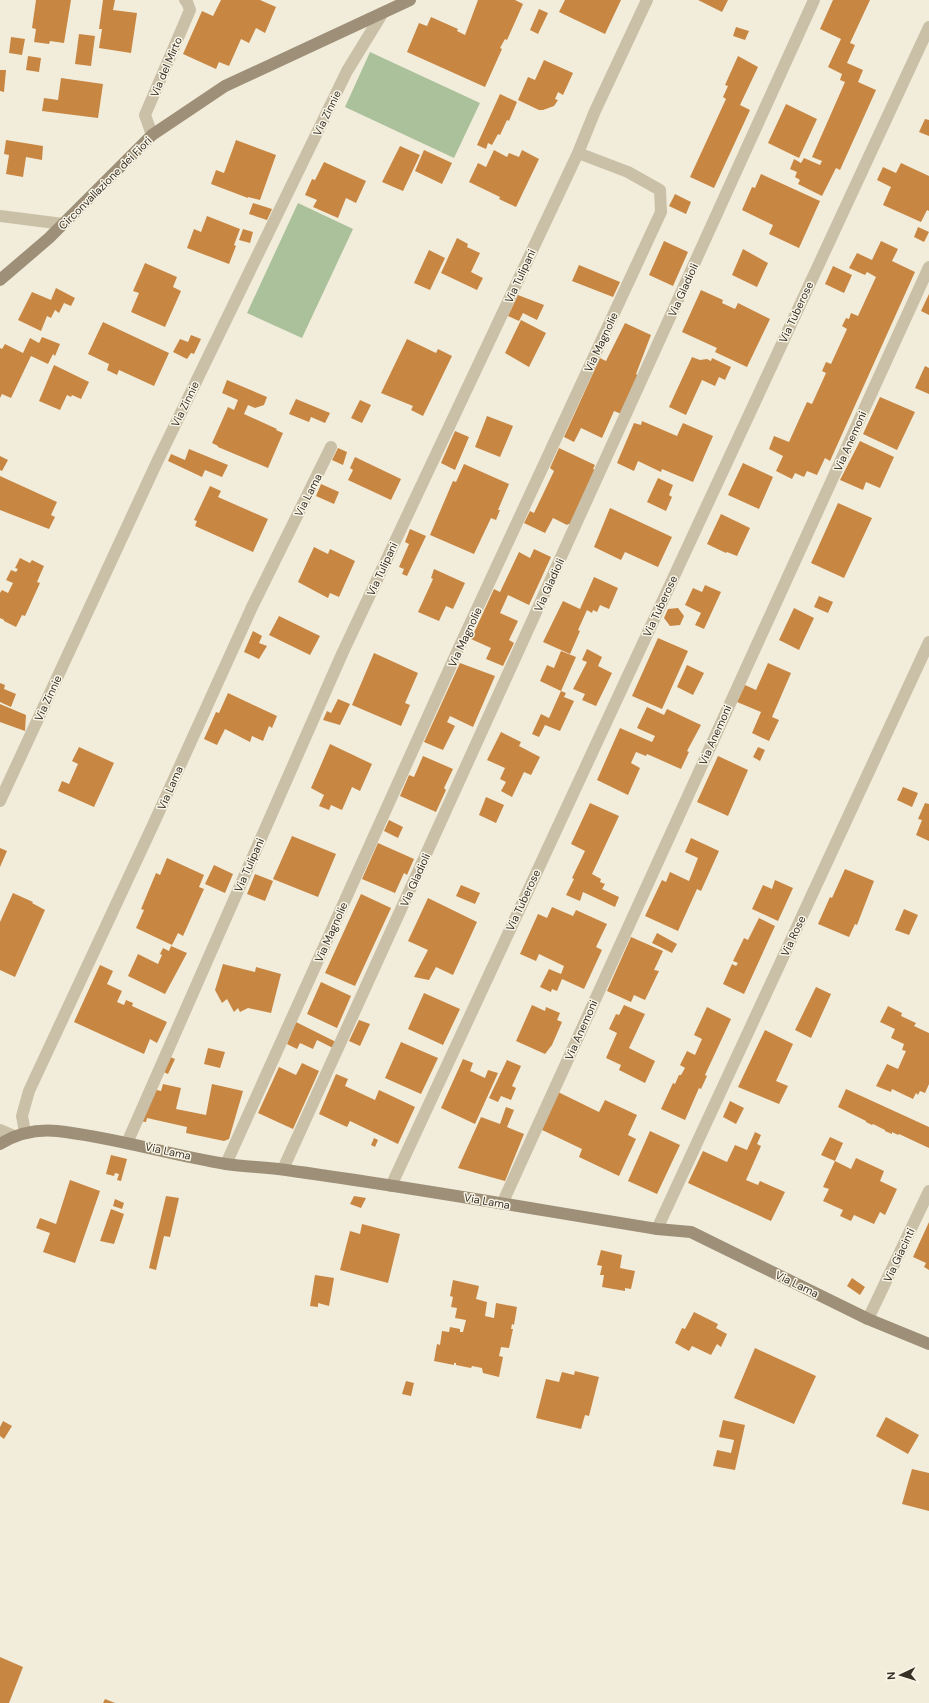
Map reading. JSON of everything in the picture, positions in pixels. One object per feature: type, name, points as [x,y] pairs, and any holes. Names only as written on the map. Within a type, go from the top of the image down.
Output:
[{"type":"street","name":"Via del Mirto","points":[[152,135],[145,114],[190,10],[185,0]]},
{"type":"street","name":"Circonvallazione dei Fiori","points":[[0,280],[50,238],[152,135],[225,86],[410,0]]},
{"type":"street","name":"Via Tulipani","points":[[127,1143],[342,654],[578,153],[595,111],[647,0]]},
{"type":"street","name":"Via Gladioli","points":[[283,1169],[814,0]]},
{"type":"street","name":"Via Zinnie","points":[[0,801],[161,454],[347,72],[382,14]]},
{"type":"street","name":"Via Tuberose","points":[[390,1186],[929,27]]},
{"type":"street","name":"Via Magnolie","points":[[226,1164],[454,659],[661,212],[660,190],[628,172],[578,153]]},
{"type":"street","points":[[0,216],[63,224]]},
{"type":"street","name":"Via Anemoni","points":[[502,1204],[929,267]]},
{"type":"street","name":"Via Lama","points":[[19,1134],[28,1091],[153,825],[252,607],[331,447]]},
{"type":"street","name":"Via Rose","points":[[657,1229],[929,642]]},
{"type":"street","points":[[0,1130],[19,1134]]},
{"type":"street","name":"Via Lama","points":[[0,1144],[19,1134],[56,1131],[127,1143],[226,1164],[283,1169],[657,1229],[691,1232],[868,1319],[929,1344]]},
{"type":"street","name":"Via Giacinti","points":[[868,1319],[929,1191]]},
{"type":"green space","points":[[370,52],[480,103],[454,158],[345,107]]},
{"type":"green space","points":[[298,203],[353,229],[302,338],[247,313]]},
{"type":"building","points":[[36,0],[71,0],[64,43],[50,41],[49,44],[34,42],[36,29],[32,28]]},
{"type":"building","points":[[103,0],[115,0],[113,10],[137,13],[131,53],[99,48],[102,29],[99,29]]},
{"type":"building","points":[[221,0],[260,0],[276,7],[265,33],[256,28],[249,43],[241,39],[229,66],[219,62],[216,69],[183,54],[202,11],[213,16]]},
{"type":"building","points":[[478,0],[515,0],[523,4],[507,40],[505,39],[500,48],[502,49],[485,87],[407,52],[419,23],[427,26],[431,17],[458,29],[457,31],[465,35]]},
{"type":"building","points":[[565,0],[621,0],[605,34],[559,12]]},
{"type":"building","points":[[698,0],[728,0],[722,12]]},
{"type":"building","points":[[833,0],[870,0],[850,43],[855,45],[847,63],[863,70],[858,82],[876,90],[840,170],[836,168],[822,196],[798,184],[800,180],[795,177],[797,172],[790,169],[794,159],[801,163],[804,158],[820,165],[822,161],[812,157],[845,82],[840,80],[842,74],[828,67],[841,39],[820,29]]},
{"type":"building","points":[[539,9],[548,13],[538,34],[530,30]]},
{"type":"building","points":[[736,27],[749,31],[745,40],[733,36]]},
{"type":"building","points":[[79,34],[95,36],[91,66],[75,64]]},
{"type":"building","points":[[11,37],[25,39],[22,55],[9,53]]},
{"type":"building","points":[[28,56],[41,58],[39,72],[26,70]]},
{"type":"building","points":[[738,56],[758,67],[740,105],[750,110],[714,188],[690,177],[726,99],[723,97],[728,86],[725,85]]},
{"type":"building","points":[[544,60],[573,73],[563,95],[558,92],[555,99],[558,100],[554,106],[539,110],[518,100],[528,77],[535,80]]},
{"type":"building","points":[[0,70],[6,70],[4,92],[0,91]]},
{"type":"building","points":[[61,78],[103,84],[98,118],[42,111],[44,98],[58,100]]},
{"type":"building","points":[[500,94],[517,102],[509,121],[507,120],[500,135],[498,134],[492,145],[488,143],[486,149],[477,145]]},
{"type":"building","points":[[786,104],[817,119],[799,158],[768,143]]},
{"type":"building","points":[[925,119],[929,120],[929,136],[919,132]]},
{"type":"building","points":[[6,140],[43,146],[42,160],[26,157],[23,177],[6,174],[9,155],[4,154]]},
{"type":"building","points":[[236,140],[276,155],[260,200],[248,198],[211,184],[216,170],[224,173]]},
{"type":"building","points":[[400,146],[420,155],[403,191],[382,182]]},
{"type":"building","points":[[424,150],[452,163],[442,184],[415,171]]},
{"type":"building","points":[[494,150],[507,157],[509,153],[519,157],[522,150],[539,159],[516,207],[499,199],[500,197],[469,182],[478,163],[486,167]]},
{"type":"building","points":[[324,162],[366,181],[356,203],[346,198],[338,218],[313,207],[317,200],[305,195],[312,179],[315,180]]},
{"type":"building","points":[[901,163],[929,176],[929,211],[927,210],[921,222],[883,205],[891,187],[877,180],[883,167],[896,173]]},
{"type":"building","points":[[761,174],[820,201],[799,248],[769,234],[773,225],[742,210],[752,187],[755,188]]},
{"type":"building","points":[[675,194],[691,202],[686,214],[669,206]]},
{"type":"building","points":[[253,203],[272,209],[267,220],[249,214]]},
{"type":"building","points":[[207,216],[240,229],[234,245],[236,246],[229,264],[187,248],[194,229],[201,232]]},
{"type":"building","points":[[918,227],[929,232],[924,242],[914,237]]},
{"type":"building","points":[[243,229],[253,232],[250,243],[239,240]]},
{"type":"building","points":[[457,238],[468,244],[467,247],[480,253],[471,272],[483,278],[477,290],[441,273]]},
{"type":"building","points":[[664,241],[688,252],[673,286],[649,275]]},
{"type":"building","points":[[881,241],[898,249],[892,261],[915,272],[830,461],[825,458],[817,475],[807,471],[804,477],[795,473],[792,479],[776,471],[783,456],[769,449],[774,436],[789,442],[807,402],[812,404],[826,373],[822,371],[826,362],[831,364],[847,329],[842,326],[846,318],[849,319],[851,313],[858,316],[876,277],[867,272],[865,275],[849,268],[857,253],[872,260]]},
{"type":"building","points":[[743,249],[768,263],[757,287],[732,275]]},
{"type":"building","points":[[429,250],[445,258],[430,290],[414,283]]},
{"type":"building","points":[[145,263],[177,277],[173,287],[181,291],[165,327],[131,312],[139,293],[133,291]]},
{"type":"building","points":[[579,265],[620,282],[613,297],[572,281]]},
{"type":"building","points":[[833,266],[852,275],[844,293],[825,284]]},
{"type":"building","points":[[56,288],[75,298],[71,306],[64,303],[59,313],[55,310],[51,318],[47,316],[41,331],[18,320],[32,292],[51,300]]},
{"type":"building","points":[[701,290],[723,300],[722,303],[735,309],[738,303],[770,319],[747,367],[715,352],[717,348],[682,332]]},
{"type":"building","points":[[929,294],[929,315],[921,311]]},
{"type":"building","points":[[518,295],[544,305],[537,320],[523,313],[519,321],[508,316]]},
{"type":"building","points":[[521,320],[546,333],[529,367],[505,353]]},
{"type":"building","points":[[103,322],[169,353],[154,386],[119,370],[117,375],[107,370],[109,364],[88,354]]},
{"type":"building","points":[[625,323],[651,335],[636,374],[641,377],[624,415],[614,411],[602,438],[581,428],[574,442],[564,437],[600,358],[606,361]]},
{"type":"building","points":[[191,335],[201,339],[194,354],[191,353],[187,359],[173,352],[180,339],[188,342]]},
{"type":"building","points":[[42,337],[60,344],[55,356],[53,354],[48,364],[31,356],[11,398],[2,394],[0,398],[0,348],[2,349],[5,344],[23,353],[30,338],[39,343]]},
{"type":"building","points":[[407,339],[436,353],[438,349],[452,356],[423,416],[411,410],[413,406],[381,393]]},
{"type":"building","points":[[692,357],[700,360],[707,359],[711,361],[712,358],[731,367],[725,380],[719,377],[715,386],[702,380],[686,415],[669,407]]},
{"type":"building","points":[[54,365],[89,382],[81,399],[72,395],[71,397],[67,395],[60,410],[39,401]]},
{"type":"building","points":[[925,366],[929,368],[929,394],[915,388]]},
{"type":"building","points":[[227,380],[267,397],[264,405],[255,408],[248,405],[244,414],[283,433],[268,468],[218,447],[212,443],[228,407],[234,410],[238,400],[222,393]]},
{"type":"building","points":[[880,397],[915,412],[897,450],[863,434]]},
{"type":"building","points":[[296,399],[330,413],[325,423],[311,417],[309,422],[289,414]]},
{"type":"building","points":[[360,400],[371,405],[362,423],[351,418]]},
{"type":"building","points":[[487,416],[513,426],[500,457],[475,447]]},
{"type":"building","points":[[642,421],[677,436],[683,423],[713,436],[693,482],[662,469],[661,472],[638,461],[634,471],[617,463],[634,423],[641,425]]},
{"type":"building","points":[[455,431],[469,437],[455,470],[441,463]]},
{"type":"building","points":[[860,441],[894,457],[880,488],[866,482],[863,490],[840,480]]},
{"type":"building","points":[[338,448],[347,452],[343,465],[332,460]]},
{"type":"building","points":[[559,448],[595,465],[593,469],[597,471],[571,525],[567,525],[553,518],[545,533],[524,523],[530,511],[534,513],[554,471],[550,468]]},
{"type":"building","points":[[189,449],[228,465],[222,477],[205,470],[202,477],[168,461],[171,454],[185,460]]},
{"type":"building","points":[[0,456],[8,460],[2,471],[0,470]]},
{"type":"building","points":[[355,457],[401,479],[391,500],[348,480],[353,470],[350,468]]},
{"type":"building","points":[[743,463],[773,477],[759,509],[728,495]]},
{"type":"building","points":[[464,464],[509,484],[498,510],[500,510],[496,520],[491,518],[474,554],[430,535],[453,481],[456,482]]},
{"type":"building","points":[[0,476],[57,502],[51,515],[55,517],[49,529],[0,510]]},
{"type":"building","points":[[658,478],[673,485],[669,495],[672,497],[666,511],[647,502]]},
{"type":"building","points":[[321,484],[339,492],[334,504],[316,496]]},
{"type":"building","points":[[210,486],[221,491],[218,497],[268,519],[253,552],[195,526],[197,521],[194,520]]},
{"type":"building","points":[[838,503],[872,518],[844,578],[811,563]]},
{"type":"building","points":[[610,508],[672,537],[658,567],[625,552],[621,560],[594,547]]},
{"type":"building","points":[[721,514],[750,528],[737,556],[727,552],[726,553],[707,544]]},
{"type":"building","points":[[410,529],[426,536],[407,576],[402,574],[404,569],[399,567],[409,544],[405,542]]},
{"type":"building","points":[[314,547],[328,554],[330,549],[355,561],[339,597],[330,593],[328,598],[298,582]]},
{"type":"building","points":[[534,549],[551,557],[529,605],[508,595],[500,613],[518,621],[509,640],[514,643],[503,666],[486,659],[491,648],[471,639],[494,589],[500,592],[519,552],[530,558]]},
{"type":"building","points":[[20,558],[30,563],[32,560],[44,566],[37,582],[40,583],[25,616],[22,615],[16,627],[0,618],[0,593],[2,590],[8,593],[13,583],[6,580],[11,570],[16,572],[18,569],[15,568]]},
{"type":"building","points":[[434,569],[465,583],[453,609],[446,606],[439,621],[418,612],[433,579],[431,578]]},
{"type":"building","points":[[594,577],[618,588],[609,609],[600,605],[597,612],[593,610],[592,613],[587,610],[570,654],[543,642],[563,601],[580,609]]},
{"type":"building","points":[[705,585],[721,592],[704,629],[695,625],[701,613],[685,605],[693,588],[702,592]]},
{"type":"building","points":[[819,596],[833,602],[828,613],[814,607]]},
{"type":"building","points":[[678,608],[684,616],[680,625],[670,626],[664,618],[668,609]]},
{"type":"building","points":[[794,608],[814,618],[799,650],[779,640]]},
{"type":"building","points":[[279,616],[320,636],[310,655],[269,635]]},
{"type":"building","points":[[253,631],[262,636],[259,643],[267,646],[259,659],[244,652]]},
{"type":"building","points":[[658,638],[688,651],[662,709],[632,696]]},
{"type":"building","points":[[587,649],[602,657],[598,666],[612,673],[596,706],[582,700],[585,694],[573,689],[587,662],[582,660]]},
{"type":"building","points":[[561,651],[576,657],[561,691],[540,681],[547,665],[554,668]]},
{"type":"building","points":[[374,653],[418,673],[405,703],[410,705],[401,726],[352,705]]},
{"type":"building","points":[[460,663],[495,676],[473,727],[450,716],[447,722],[455,726],[443,750],[424,742]]},
{"type":"building","points":[[768,663],[791,673],[772,717],[779,720],[769,741],[752,733],[761,712],[737,702],[745,685],[756,690]]},
{"type":"building","points":[[687,665],[704,673],[693,695],[677,687]]},
{"type":"building","points":[[0,683],[5,685],[4,689],[16,694],[11,707],[0,702]]},
{"type":"building","points":[[561,691],[566,693],[564,697],[574,701],[560,731],[545,725],[539,737],[532,734],[541,714],[549,718]]},
{"type":"building","points":[[228,693],[277,716],[272,728],[269,726],[263,741],[252,736],[250,742],[225,729],[217,745],[204,739],[216,712],[219,713]]},
{"type":"building","points":[[338,699],[350,704],[340,725],[323,720],[327,711],[331,713]]},
{"type":"building","points":[[0,704],[26,715],[25,731],[0,722]]},
{"type":"building","points":[[647,707],[664,715],[667,709],[701,725],[687,751],[689,752],[681,769],[647,754],[646,756],[636,752],[631,763],[640,768],[628,795],[597,780],[620,728],[652,742],[655,736],[637,728]]},
{"type":"building","points":[[501,732],[521,742],[519,746],[540,757],[531,775],[524,772],[512,797],[501,791],[506,782],[500,779],[505,768],[487,760]]},
{"type":"building","points":[[330,744],[372,764],[360,791],[352,787],[342,810],[331,805],[329,810],[319,806],[324,795],[311,788]]},
{"type":"building","points":[[79,747],[114,763],[94,807],[58,791],[62,781],[69,784],[78,764],[72,761]]},
{"type":"building","points":[[758,747],[765,750],[760,761],[753,757]]},
{"type":"building","points":[[423,756],[453,769],[444,788],[446,790],[436,812],[400,796],[409,775],[414,777]]},
{"type":"building","points":[[718,756],[748,770],[728,816],[697,802]]},
{"type":"building","points":[[903,787],[918,793],[912,807],[897,800]]},
{"type":"building","points":[[486,797],[504,805],[496,823],[479,815]]},
{"type":"building","points":[[590,803],[619,816],[592,874],[601,879],[600,882],[605,884],[602,889],[619,897],[615,907],[583,892],[580,901],[566,895],[574,879],[572,878],[585,851],[571,844]]},
{"type":"building","points":[[925,803],[929,804],[929,841],[916,835],[922,820],[918,819]]},
{"type":"building","points":[[389,820],[403,827],[398,838],[384,831]]},
{"type":"building","points":[[292,836],[336,854],[318,897],[273,879]]},
{"type":"building","points":[[691,838],[719,851],[701,891],[697,889],[678,931],[645,916],[662,880],[666,882],[670,872],[689,881],[698,858],[685,852]]},
{"type":"building","points":[[378,843],[414,859],[407,875],[404,873],[395,893],[362,879]]},
{"type":"building","points":[[0,848],[7,851],[0,867]]},
{"type":"building","points":[[167,858],[204,875],[199,887],[204,889],[183,936],[178,933],[172,945],[136,928],[144,910],[141,909],[156,873],[160,875]]},
{"type":"building","points":[[214,865],[233,874],[225,893],[205,884]]},
{"type":"building","points":[[845,869],[874,881],[857,925],[855,924],[849,937],[818,924]]},
{"type":"building","points":[[255,874],[273,881],[265,901],[247,894]]},
{"type":"building","points":[[775,880],[793,888],[778,921],[752,909],[763,885],[772,889]]},
{"type":"building","points":[[461,885],[480,893],[475,904],[456,896]]},
{"type":"building","points":[[13,893],[33,902],[32,903],[45,910],[15,977],[0,970],[0,922]]},
{"type":"building","points":[[361,894],[391,908],[355,986],[325,973]]},
{"type":"building","points":[[428,898],[477,922],[453,975],[436,967],[429,980],[414,977],[428,950],[408,941]]},
{"type":"building","points":[[552,907],[573,916],[576,910],[607,924],[596,947],[602,950],[584,989],[562,979],[557,991],[552,989],[551,992],[540,987],[549,969],[561,974],[564,966],[539,954],[536,961],[520,954],[538,914],[547,918]]},
{"type":"building","points":[[904,909],[918,915],[909,935],[895,930]]},
{"type":"building","points":[[759,918],[775,926],[744,994],[723,984],[732,964],[736,966],[738,963],[733,961],[744,938],[748,940]]},
{"type":"building","points":[[657,933],[677,944],[672,953],[652,943]]},
{"type":"building","points":[[631,937],[663,951],[654,970],[659,971],[645,1000],[634,995],[631,1002],[607,991]]},
{"type":"building","points":[[171,946],[187,953],[165,994],[128,976],[138,954],[158,964],[163,948],[169,951]]},
{"type":"building","points":[[223,964],[255,972],[256,967],[281,974],[271,1013],[248,1008],[240,1012],[238,1008],[234,1012],[227,999],[222,1003],[215,990]]},
{"type":"building","points":[[100,965],[113,971],[107,984],[122,991],[117,1002],[124,1005],[126,1000],[133,1003],[132,1006],[167,1022],[157,1043],[150,1039],[144,1054],[74,1022]]},
{"type":"building","points":[[321,982],[351,996],[337,1028],[307,1014]]},
{"type":"building","points":[[816,987],[831,994],[811,1038],[795,1030]]},
{"type":"building","points":[[424,993],[460,1009],[443,1045],[408,1029]]},
{"type":"building","points":[[532,1005],[545,1011],[546,1007],[560,1013],[557,1020],[562,1022],[552,1045],[545,1054],[516,1041]]},
{"type":"building","points":[[624,1005],[645,1014],[629,1048],[655,1061],[645,1083],[619,1070],[621,1065],[606,1058],[617,1033],[609,1029],[616,1014],[619,1015]]},
{"type":"building","points":[[888,1006],[902,1013],[901,1016],[916,1023],[914,1026],[929,1033],[929,1084],[925,1093],[920,1091],[918,1095],[916,1093],[913,1099],[892,1089],[891,1092],[876,1086],[887,1064],[898,1069],[906,1051],[902,1050],[904,1044],[891,1038],[895,1029],[880,1022]]},
{"type":"building","points":[[707,1007],[731,1019],[705,1075],[707,1076],[701,1089],[699,1088],[685,1120],[661,1109],[673,1083],[675,1084],[679,1075],[681,1075],[685,1068],[680,1065],[687,1051],[695,1055],[702,1039],[694,1035]]},
{"type":"building","points":[[359,1020],[370,1024],[360,1046],[349,1041]]},
{"type":"building","points":[[296,1022],[336,1042],[333,1048],[317,1040],[313,1049],[300,1043],[297,1049],[287,1044]]},
{"type":"building","points":[[765,1030],[793,1044],[776,1081],[788,1086],[779,1104],[738,1087]]},
{"type":"building","points":[[401,1042],[438,1058],[421,1094],[385,1078]]},
{"type":"building","points":[[208,1048],[225,1052],[220,1068],[204,1064]]},
{"type":"building","points":[[168,1056],[175,1059],[168,1074],[161,1071]]},
{"type":"building","points":[[463,1059],[473,1063],[470,1071],[485,1078],[488,1070],[498,1073],[475,1124],[441,1108]]},
{"type":"building","points":[[507,1060],[521,1066],[512,1086],[516,1088],[511,1100],[501,1096],[498,1102],[489,1098]]},
{"type":"building","points":[[302,1063],[319,1071],[293,1129],[258,1113],[279,1067],[296,1075]]},
{"type":"building","points":[[336,1074],[348,1079],[345,1086],[375,1100],[379,1090],[415,1107],[398,1144],[350,1121],[347,1127],[319,1114]]},
{"type":"building","points":[[163,1084],[181,1088],[176,1109],[206,1115],[212,1084],[243,1091],[229,1139],[224,1141],[186,1133],[187,1127],[147,1118],[146,1122],[138,1121],[152,1089],[161,1091]]},
{"type":"building","points":[[846,1089],[929,1127],[929,1148],[899,1134],[898,1135],[892,1132],[892,1134],[885,1131],[838,1107]]},
{"type":"building","points":[[558,1092],[599,1112],[605,1100],[637,1115],[628,1135],[636,1139],[619,1176],[579,1157],[582,1149],[540,1129]]},
{"type":"building","points":[[730,1101],[744,1108],[736,1124],[723,1117]]},
{"type":"building","points":[[506,1107],[514,1110],[507,1127],[524,1134],[505,1181],[458,1168],[481,1117],[500,1124]]},
{"type":"building","points":[[650,1131],[680,1145],[657,1194],[628,1181]]},
{"type":"building","points":[[755,1132],[761,1135],[757,1144],[761,1146],[746,1180],[758,1185],[760,1181],[785,1192],[771,1221],[688,1183],[703,1151],[727,1162],[735,1145],[747,1150]]},
{"type":"building","points":[[830,1137],[843,1143],[835,1161],[821,1155]]},
{"type":"building","points":[[374,1138],[378,1140],[375,1147],[371,1145]]},
{"type":"building","points":[[111,1155],[127,1159],[121,1181],[117,1180],[119,1174],[115,1173],[114,1176],[106,1174]]},
{"type":"building","points":[[856,1158],[884,1171],[880,1181],[897,1189],[885,1215],[880,1212],[874,1224],[854,1215],[851,1221],[840,1216],[843,1210],[823,1201],[829,1189],[823,1187],[835,1161],[851,1169]]},
{"type":"building","points":[[70,1180],[100,1191],[75,1263],[43,1252],[50,1233],[36,1228],[40,1218],[56,1224]]},
{"type":"building","points":[[166,1196],[179,1198],[170,1237],[164,1236],[156,1270],[149,1268]]},
{"type":"building","points":[[354,1196],[366,1198],[361,1208],[350,1204]]},
{"type":"building","points":[[115,1199],[124,1203],[122,1209],[113,1206]]},
{"type":"building","points":[[111,1209],[124,1214],[114,1244],[100,1241]]},
{"type":"building","points":[[929,1222],[929,1270],[924,1267],[926,1263],[913,1257]]},
{"type":"building","points":[[362,1224],[400,1234],[388,1283],[340,1270],[350,1231],[360,1234]]},
{"type":"building","points":[[601,1250],[622,1255],[620,1268],[635,1271],[631,1289],[625,1288],[625,1291],[602,1287],[604,1275],[600,1275],[602,1266],[597,1265]]},
{"type":"building","points":[[315,1275],[334,1278],[329,1306],[318,1303],[318,1307],[310,1306]]},
{"type":"building","points":[[852,1278],[865,1287],[860,1295],[847,1286]]},
{"type":"building","points":[[453,1280],[479,1286],[476,1299],[487,1302],[485,1316],[494,1318],[496,1303],[517,1307],[514,1325],[512,1324],[511,1329],[513,1329],[509,1348],[501,1347],[499,1356],[503,1357],[499,1377],[483,1373],[482,1368],[472,1366],[471,1368],[456,1365],[456,1363],[454,1363],[454,1365],[434,1361],[437,1344],[440,1345],[442,1331],[449,1332],[450,1327],[460,1329],[460,1332],[463,1332],[466,1320],[455,1318],[457,1308],[451,1307],[453,1297],[450,1296]]},
{"type":"building","points":[[694,1312],[718,1324],[716,1328],[727,1334],[721,1347],[717,1344],[711,1355],[692,1346],[689,1351],[675,1343],[682,1328],[685,1329]]},
{"type":"building","points":[[755,1348],[816,1376],[794,1424],[734,1398]]},
{"type":"building","points":[[575,1371],[599,1377],[589,1416],[585,1415],[581,1429],[536,1418],[546,1379],[559,1382],[562,1372],[574,1375]]},
{"type":"building","points":[[406,1381],[414,1383],[411,1396],[402,1394]]},
{"type":"building","points":[[886,1417],[919,1435],[908,1454],[876,1436]]},
{"type":"building","points":[[723,1420],[745,1425],[735,1470],[713,1466],[717,1450],[731,1453],[734,1440],[719,1437]]},
{"type":"building","points":[[3,1421],[12,1426],[4,1439],[0,1436],[0,1427]]},
{"type":"building","points":[[912,1469],[929,1473],[929,1511],[902,1504]]},
{"type":"building","points":[[0,1657],[23,1667],[9,1703],[0,1703]]},
{"type":"building","points":[[105,1699],[115,1703],[103,1703]]}]
